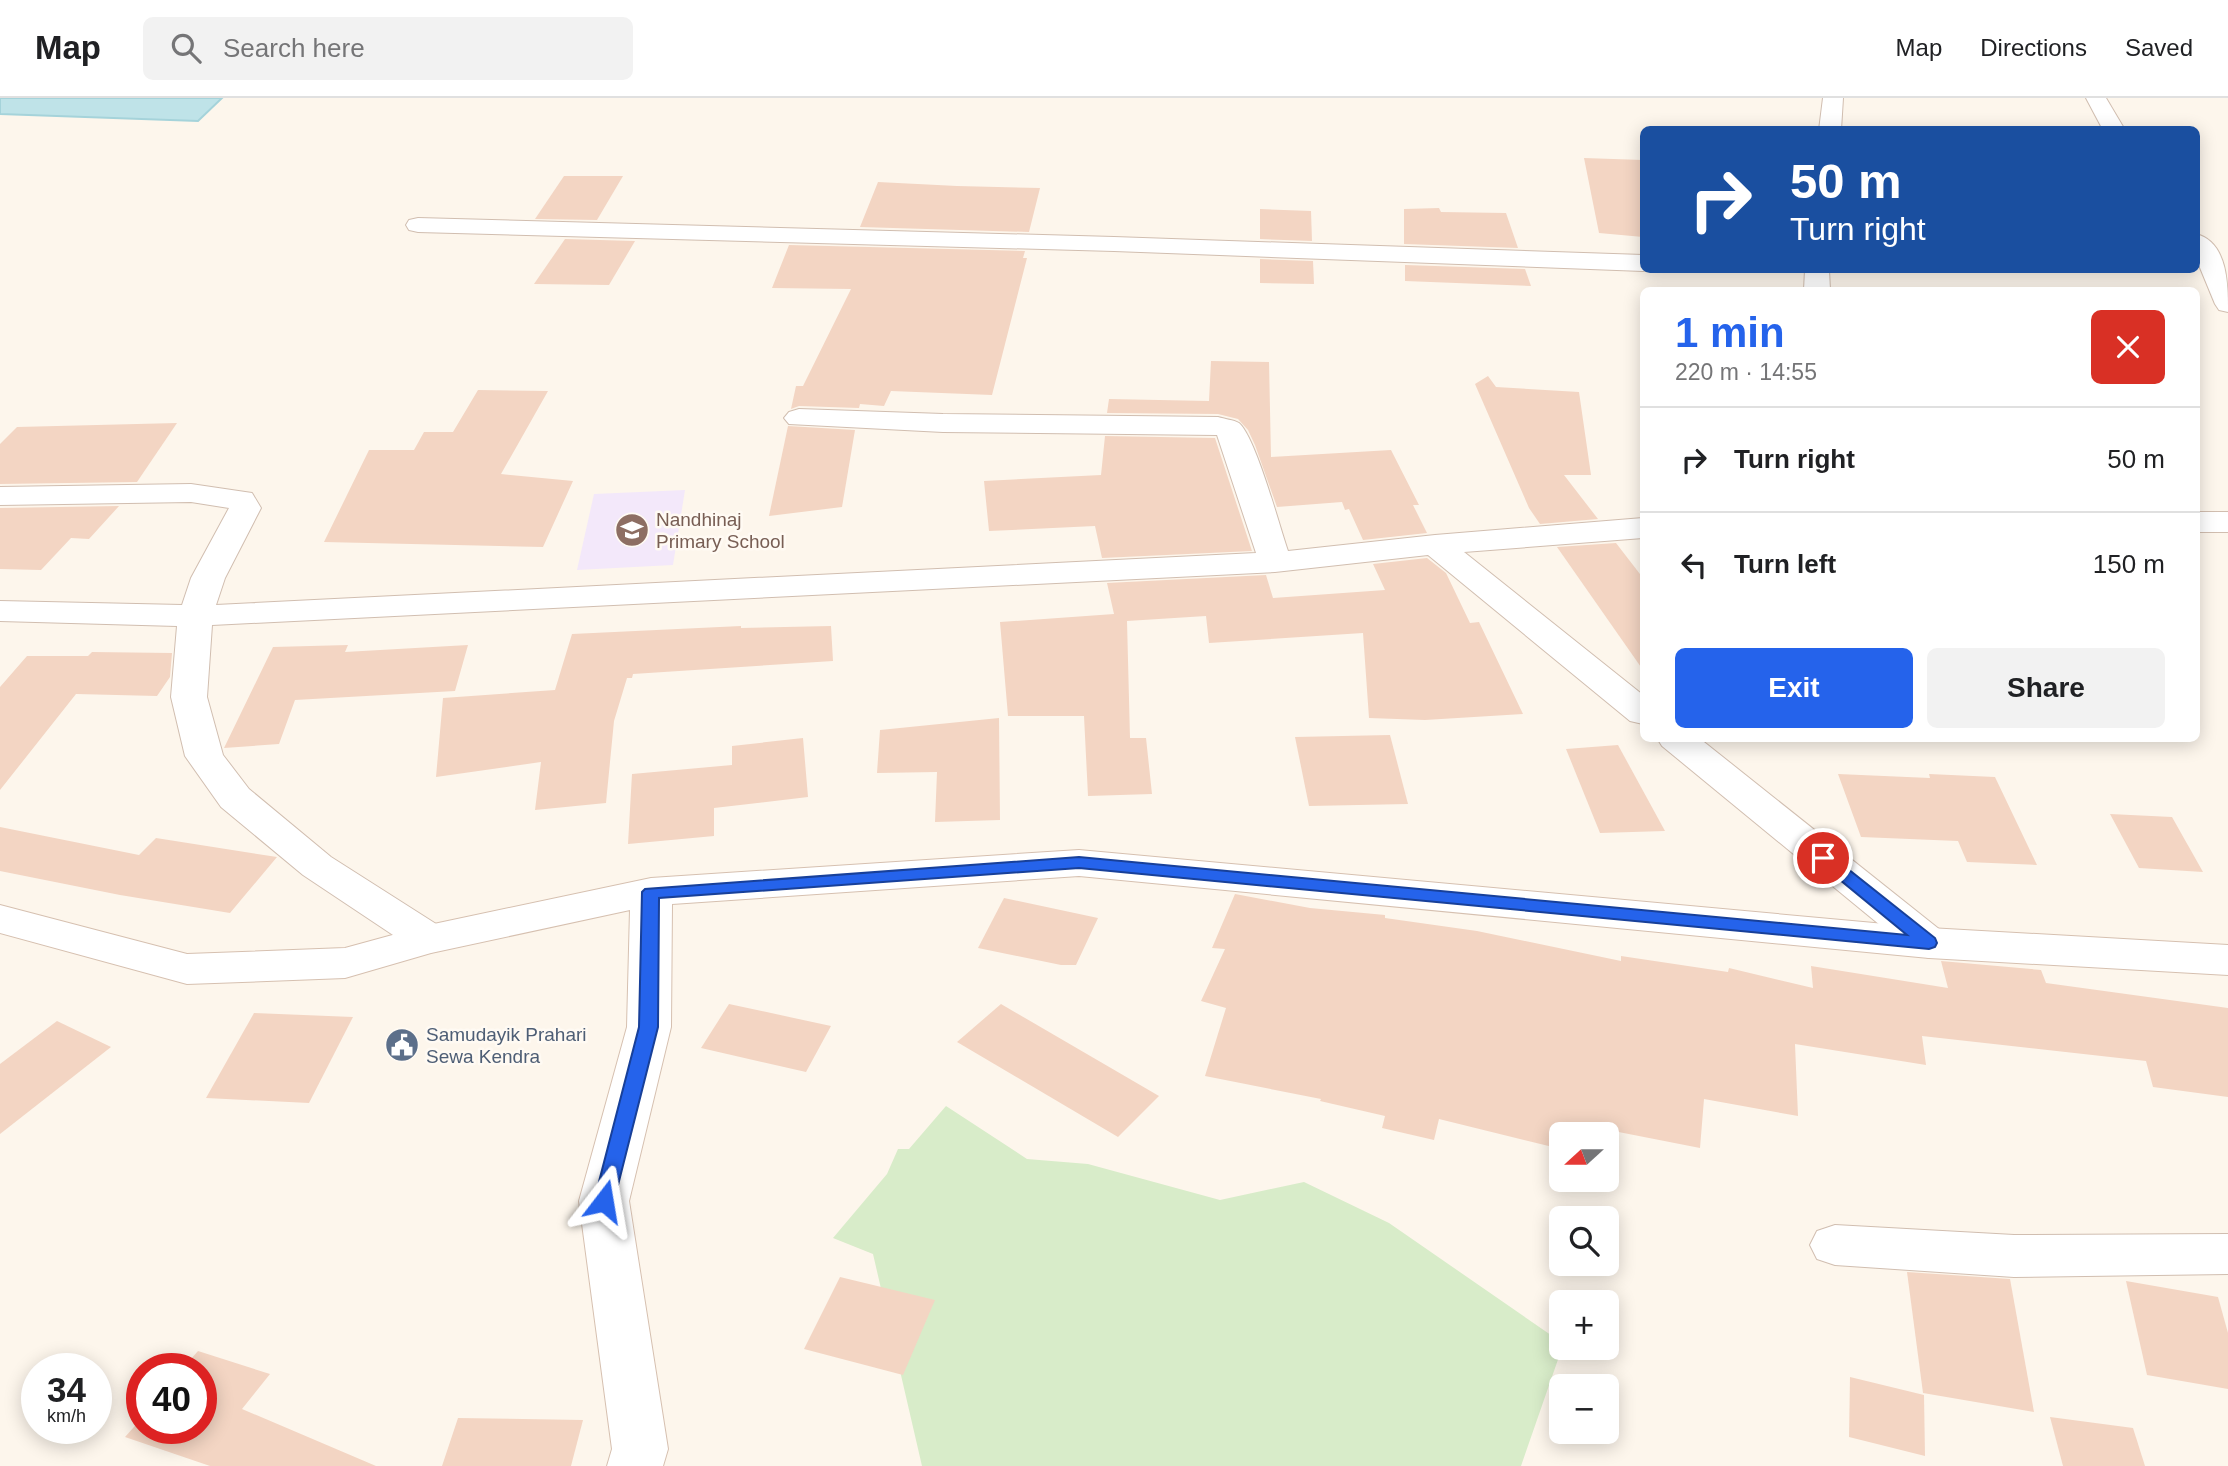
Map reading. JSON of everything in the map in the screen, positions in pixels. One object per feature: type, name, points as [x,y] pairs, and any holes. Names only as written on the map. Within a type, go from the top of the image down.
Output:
[{"type":"street","points":[[1830,126],[1833,98]]},
{"type":"street","points":[[2096,98],[2112,126]]},
{"type":"street","points":[[418,225],[1114,244],[1640,263]]},
{"type":"street","points":[[2200,246],[2210,259],[2228,304]]},
{"type":"street","points":[[799,418],[943,423],[1219,426],[1228,429],[1237,441],[1275,562]]},
{"type":"street","points":[[0,496],[191,494],[241,500],[245,508],[208,578],[195,616],[189,697],[204,756],[235,798],[317,866],[429,939]]},
{"type":"street","points":[[2200,522],[2228,522]]},
{"type":"street","points":[[0,611],[195,616],[1275,562],[1435,545],[1640,528]]},
{"type":"street","points":[[1435,545],[1640,711]]},
{"type":"street","points":[[1680,742],[1929,943]]},
{"type":"street","points":[[0,919],[187,969],[345,963],[429,939],[651,892],[1079,863],[1929,943],[2228,960]]},
{"type":"street","points":[[635,1466],[640,1449],[604,1201],[649,1027],[651,892]]},
{"type":"street","points":[[1835,1245],[2014,1256],[2228,1254]]},
{"type":"shaded area","name":"Nandhinaj Primary School","points":[[685,490],[673,565],[577,570],[594,494]]},
{"type":"green space","points":[[946,1106],[1027,1159],[1088,1164],[1220,1200],[1304,1182],[1389,1223],[1549,1334],[1549,1360],[1558,1360],[1553,1374],[1549,1374],[1549,1385],[1521,1466],[922,1466],[873,1254],[833,1238],[887,1174],[898,1149],[909,1149]]},
{"type":"water","points":[[0,98],[222,98],[198,121],[0,114]]},
{"type":"building","points":[[1584,158],[1640,160],[1640,237],[1599,233]]},
{"type":"building","points":[[564,176],[623,176],[597,220],[535,219]]},
{"type":"building","points":[[878,182],[1040,188],[1029,232],[860,227]]},
{"type":"building","points":[[1439,208],[1441,212],[1506,213],[1518,248],[1404,244],[1404,209]]},
{"type":"building","points":[[1260,209],[1311,211],[1312,241],[1260,239]]},
{"type":"building","points":[[565,239],[635,241],[609,285],[534,284]]},
{"type":"building","points":[[789,245],[1025,251],[1023,258],[1027,258],[992,395],[891,391],[884,406],[860,404],[859,408],[799,406],[791,409],[796,386],[803,386],[851,289],[772,288]]},
{"type":"building","points":[[1260,259],[1313,261],[1314,284],[1260,283]]},
{"type":"building","points":[[1405,265],[1525,269],[1531,286],[1405,281]]},
{"type":"building","points":[[1211,361],[1269,362],[1271,457],[1391,450],[1419,505],[1413,505],[1427,533],[1363,540],[1349,509],[1345,510],[1342,502],[1277,507],[1255,445],[1248,430],[1238,419],[1218,414],[1107,413],[1109,399],[1209,401]]},
{"type":"building","points":[[1488,376],[1496,387],[1579,392],[1591,475],[1564,475],[1598,519],[1540,524],[1529,508],[1475,384]]},
{"type":"building","points":[[478,390],[548,391],[501,474],[573,481],[543,547],[324,542],[369,450],[414,450],[424,432],[453,432]]},
{"type":"building","points":[[177,423],[137,482],[0,484],[0,444],[17,427]]},
{"type":"building","points":[[788,426],[855,430],[842,507],[769,516]]},
{"type":"building","points":[[1105,436],[1215,438],[1252,551],[1102,558],[1095,526],[989,531],[984,481],[1101,475]]},
{"type":"building","points":[[119,506],[89,539],[71,538],[41,570],[0,569],[0,508]]},
{"type":"building","points":[[1616,543],[1640,574],[1640,666],[1557,547]]},
{"type":"building","points":[[1427,558],[1446,573],[1470,623],[1479,622],[1523,714],[1425,720],[1369,718],[1363,633],[1209,643],[1206,616],[1127,621],[1130,738],[1146,738],[1152,794],[1088,796],[1084,716],[1008,716],[1000,622],[1114,614],[1107,583],[1266,575],[1273,598],[1385,590],[1373,564]]},
{"type":"building","points":[[741,626],[831,626],[833,661],[633,674],[632,678],[627,678],[614,721],[606,803],[535,810],[541,762],[436,777],[443,698],[555,690],[572,634]]},
{"type":"building","points":[[348,645],[345,652],[468,645],[455,691],[295,700],[279,744],[224,748],[273,647]]},
{"type":"building","points":[[92,652],[172,653],[170,677],[157,696],[76,694],[0,790],[0,687],[27,656],[88,656]]},
{"type":"building","points":[[999,718],[1000,820],[935,822],[937,772],[877,773],[880,730]]},
{"type":"building","points":[[1390,735],[1408,804],[1309,806],[1295,737]]},
{"type":"building","points":[[803,738],[808,797],[714,808],[714,836],[628,844],[632,774],[732,765],[732,746]]},
{"type":"building","points":[[1618,745],[1665,831],[1600,833],[1566,749]]},
{"type":"building","points":[[1838,774],[1930,778],[1929,774],[1995,777],[2037,865],[1967,862],[1958,841],[1861,837]]},
{"type":"building","points":[[2110,814],[2172,817],[2203,872],[2139,868]]},
{"type":"building","points":[[0,827],[139,855],[156,838],[277,857],[230,913],[0,871]]},
{"type":"building","points":[[1235,894],[1310,908],[1385,915],[1385,918],[1477,931],[1621,961],[1621,956],[1728,972],[1729,968],[1813,988],[1811,966],[1948,988],[1941,961],[2041,970],[2046,983],[2228,1008],[2228,1097],[2153,1087],[2146,1061],[1922,1036],[1926,1065],[1795,1044],[1798,1116],[1704,1099],[1700,1148],[1619,1132],[1619,1122],[1549,1122],[1549,1146],[1439,1119],[1434,1140],[1382,1128],[1385,1116],[1320,1101],[1321,1099],[1205,1076],[1226,1008],[1201,1001],[1225,949],[1212,948]]},
{"type":"building","points":[[1004,898],[1098,918],[1076,965],[1061,965],[978,948]]},
{"type":"building","points":[[729,1004],[831,1026],[806,1072],[701,1048]]},
{"type":"building","points":[[1001,1004],[1159,1096],[1118,1137],[957,1042]]},
{"type":"building","points":[[254,1013],[353,1017],[309,1103],[206,1098]]},
{"type":"building","points":[[57,1021],[111,1047],[0,1134],[0,1064]]},
{"type":"building","points":[[1907,1272],[2010,1279],[2034,1412],[1923,1393]]},
{"type":"building","points":[[840,1277],[935,1300],[903,1375],[804,1349]]},
{"type":"building","points":[[2126,1281],[2218,1297],[2228,1333],[2228,1389],[2147,1375]]},
{"type":"building","points":[[217,1357],[270,1374],[242,1409],[376,1466],[210,1466],[146,1444],[217,1444]]},
{"type":"building","points":[[1850,1377],[1924,1395],[1925,1456],[1849,1437]]},
{"type":"building","points":[[2050,1417],[2133,1428],[2145,1466],[2063,1466]]},
{"type":"building","points":[[458,1418],[583,1420],[571,1466],[442,1466]]},
{"type":"place","name":"Nandhinaj Primary School","points":[[632,530]]},
{"type":"place","name":"Samudayik Prahari Sewa Kendra","points":[[402,1045]]},
{"type":"route","points":[[604,1201],[649,1027],[651,892],[1079,863],[1929,943],[1823,858]]}]
